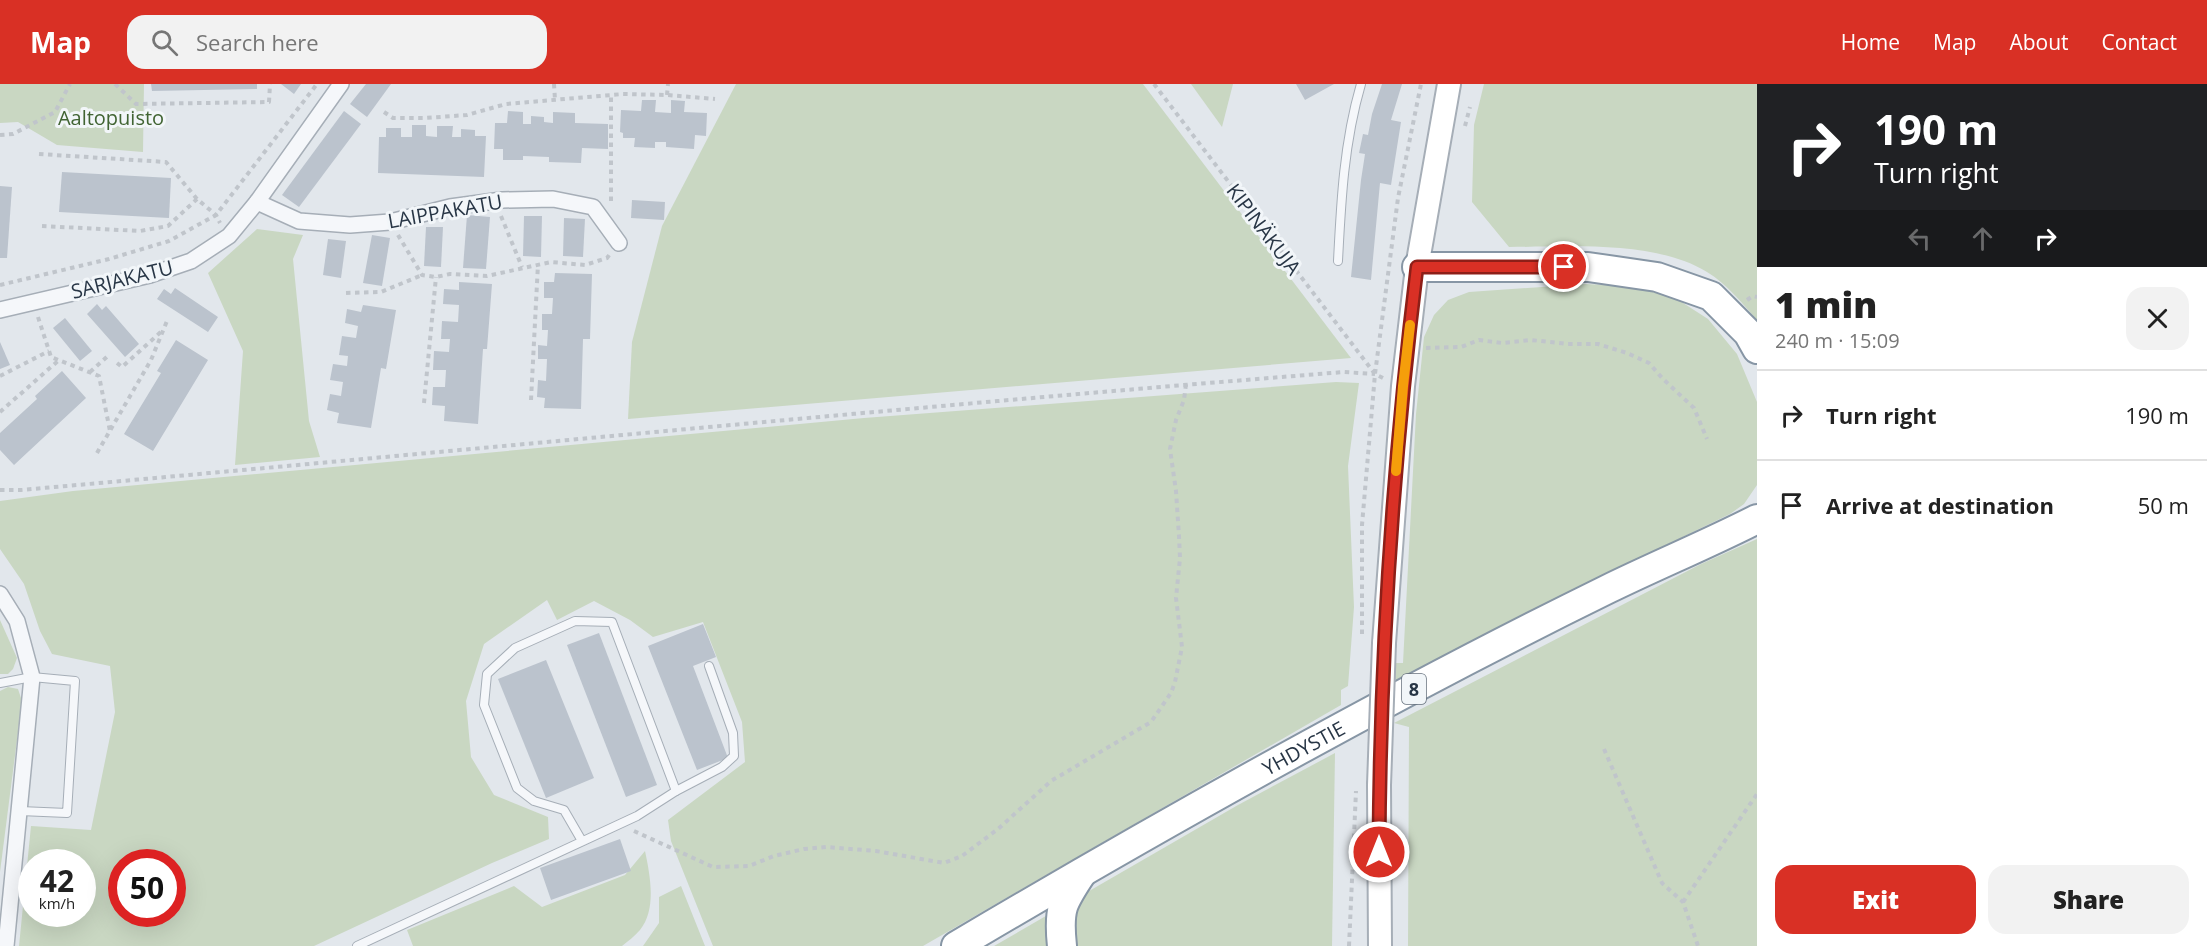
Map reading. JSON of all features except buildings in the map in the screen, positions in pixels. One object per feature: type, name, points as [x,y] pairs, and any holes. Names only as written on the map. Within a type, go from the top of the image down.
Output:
[{"type":"highway","points":[[1417,267],[1588,267],[1657,277],[1712,296],[1748,333],[1757,349]]},
{"type":"highway","name":"YHDYSTIE","points":[[956,946],[1330,733],[1608,589],[1756,518]]},
{"type":"highway","points":[[1062,946],[1059,919],[1064,900],[1082,873]]},
{"type":"main road","points":[[1380,946],[1379,785],[1384,643],[1403,386],[1417,267],[1449,84]]},
{"type":"street","name":"SARJAKATU","points":[[0,310],[150,275],[181,265],[229,236],[341,84]]},
{"type":"street","name":"LAIPPAKATU","points":[[256,202],[299,221],[350,225],[390,222],[450,207],[494,201],[553,199],[593,207],[620,243]]},
{"type":"street","points":[[0,594],[17,621],[32,677],[6,946]]},
{"type":"lane","points":[[1338,261],[1342,174],[1361,84]]},
{"type":"lane","points":[[582,842],[564,810],[534,801],[517,788],[484,705],[487,674],[515,648],[575,621],[612,622],[676,791]]},
{"type":"lane","points":[[357,946],[637,816],[676,791],[722,767],[734,756],[732,732],[709,666]]},
{"type":"lane","points":[[0,683],[32,677],[75,681],[67,813],[20,811]]},
{"type":"path","points":[[0,135],[13,134],[55,112],[70,84]]},
{"type":"path","points":[[115,84],[136,104],[268,102],[270,84]]},
{"type":"path","points":[[0,285],[109,259],[169,241],[216,215],[317,84]]},
{"type":"path","points":[[554,84],[555,100]]},
{"type":"path","points":[[667,95],[668,84]]},
{"type":"path","name":"KIPINÄKUJA","points":[[1154,84],[1375,375]]},
{"type":"path","points":[[1362,636],[1362,525],[1375,375],[1398,198],[1421,84]]},
{"type":"path","points":[[611,95],[611,201]]},
{"type":"path","points":[[384,112],[393,118],[467,115],[506,104],[611,95],[667,95],[715,99]]},
{"type":"path","points":[[39,154],[166,162],[197,199],[216,215],[229,236]]},
{"type":"path","points":[[42,226],[140,231],[168,226],[197,199]]},
{"type":"path","points":[[494,201],[522,267]]},
{"type":"path","points":[[390,222],[422,275]]},
{"type":"path","points":[[346,293],[381,292],[422,275],[487,276],[550,262],[585,265],[607,258],[620,243]]},
{"type":"path","points":[[531,400],[538,264]]},
{"type":"path","points":[[424,403],[436,277]]},
{"type":"path","points":[[33,301],[51,357],[99,376],[110,431]]},
{"type":"path","points":[[97,453],[151,360],[167,321]]},
{"type":"path","points":[[117,363],[122,367],[163,330]]},
{"type":"path","points":[[1407,348],[1461,347],[1479,340],[1502,343],[1531,340],[1598,344],[1649,363],[1694,408],[1707,439]]},
{"type":"path","points":[[0,376],[49,351]]},
{"type":"path","points":[[90,372],[110,354]]},
{"type":"path","points":[[0,412],[59,360]]},
{"type":"path","points":[[0,490],[183,476],[1185,384],[1344,372],[1375,375]]},
{"type":"path","points":[[620,824],[713,867],[749,866],[774,856],[826,847],[876,851],[944,863],[962,856],[998,829],[1051,781],[1152,722],[1175,682],[1182,647],[1176,598],[1180,558],[1179,537],[1170,449],[1176,420],[1184,400],[1185,384]]},
{"type":"path","points":[[1604,749],[1662,883],[1683,902],[1698,946]]},
{"type":"path","points":[[1349,946],[1356,787]]},
{"type":"path","points":[[1683,902],[1757,794]]},
{"type":"green space","name":"Aaltopuisto","points":[[0,84],[144,84],[143,152],[57,145],[18,122],[0,123]]},
{"type":"green space","points":[[736,84],[1143,84],[1351,358],[628,419],[632,342],[662,226]]},
{"type":"green space","points":[[1191,84],[1233,84],[1222,127]]},
{"type":"green space","points":[[1484,84],[1757,84],[1757,320],[1734,294],[1707,272],[1663,255],[1611,247],[1509,247],[1472,202],[1474,125]]},
{"type":"green space","points":[[257,229],[303,235],[293,259],[309,421],[320,457],[235,465],[243,351],[208,273]]},
{"type":"green space","points":[[1585,284],[1630,286],[1666,292],[1708,319],[1737,354],[1757,402],[1757,485],[1744,504],[1730,514],[1516,618],[1395,682],[1394,663],[1403,663],[1416,414],[1424,337],[1434,315],[1448,300],[1469,292]]},
{"type":"green space","points":[[1336,382],[1359,383],[1348,466],[1354,607],[1348,686],[1341,690],[1341,705],[923,946],[713,946],[671,841],[668,820],[745,762],[742,722],[703,622],[653,637],[630,620],[594,601],[557,620],[547,600],[484,644],[466,701],[471,757],[494,795],[548,817],[549,839],[314,946],[19,946],[21,927],[96,927],[96,849],[29,849],[31,826],[91,830],[115,712],[110,666],[52,654],[40,631],[24,584],[0,549],[0,501],[73,491],[864,418]]},
{"type":"green space","points":[[1757,539],[1757,946],[1408,946],[1409,727],[1394,723],[1701,564]]},
{"type":"green space","points":[[0,620],[17,658],[13,669],[8,674],[0,674]]},
{"type":"green space","points":[[8,687],[18,689],[22,701],[0,872],[0,691]]},
{"type":"green space","points":[[1335,753],[1332,946],[994,946],[1238,805]]},
{"type":"green space","points":[[645,851],[651,892],[649,912],[640,930],[622,946],[413,946],[407,930],[514,886],[542,907],[625,875]]},
{"type":"green space","points":[[681,886],[705,946],[643,946],[659,923],[659,897]]},
{"type":"slow traffic","points":[[1396,471],[1410,325]]},
{"type":"route","points":[[1379,852],[1384,643],[1403,386],[1417,267],[1564,267]]}]
